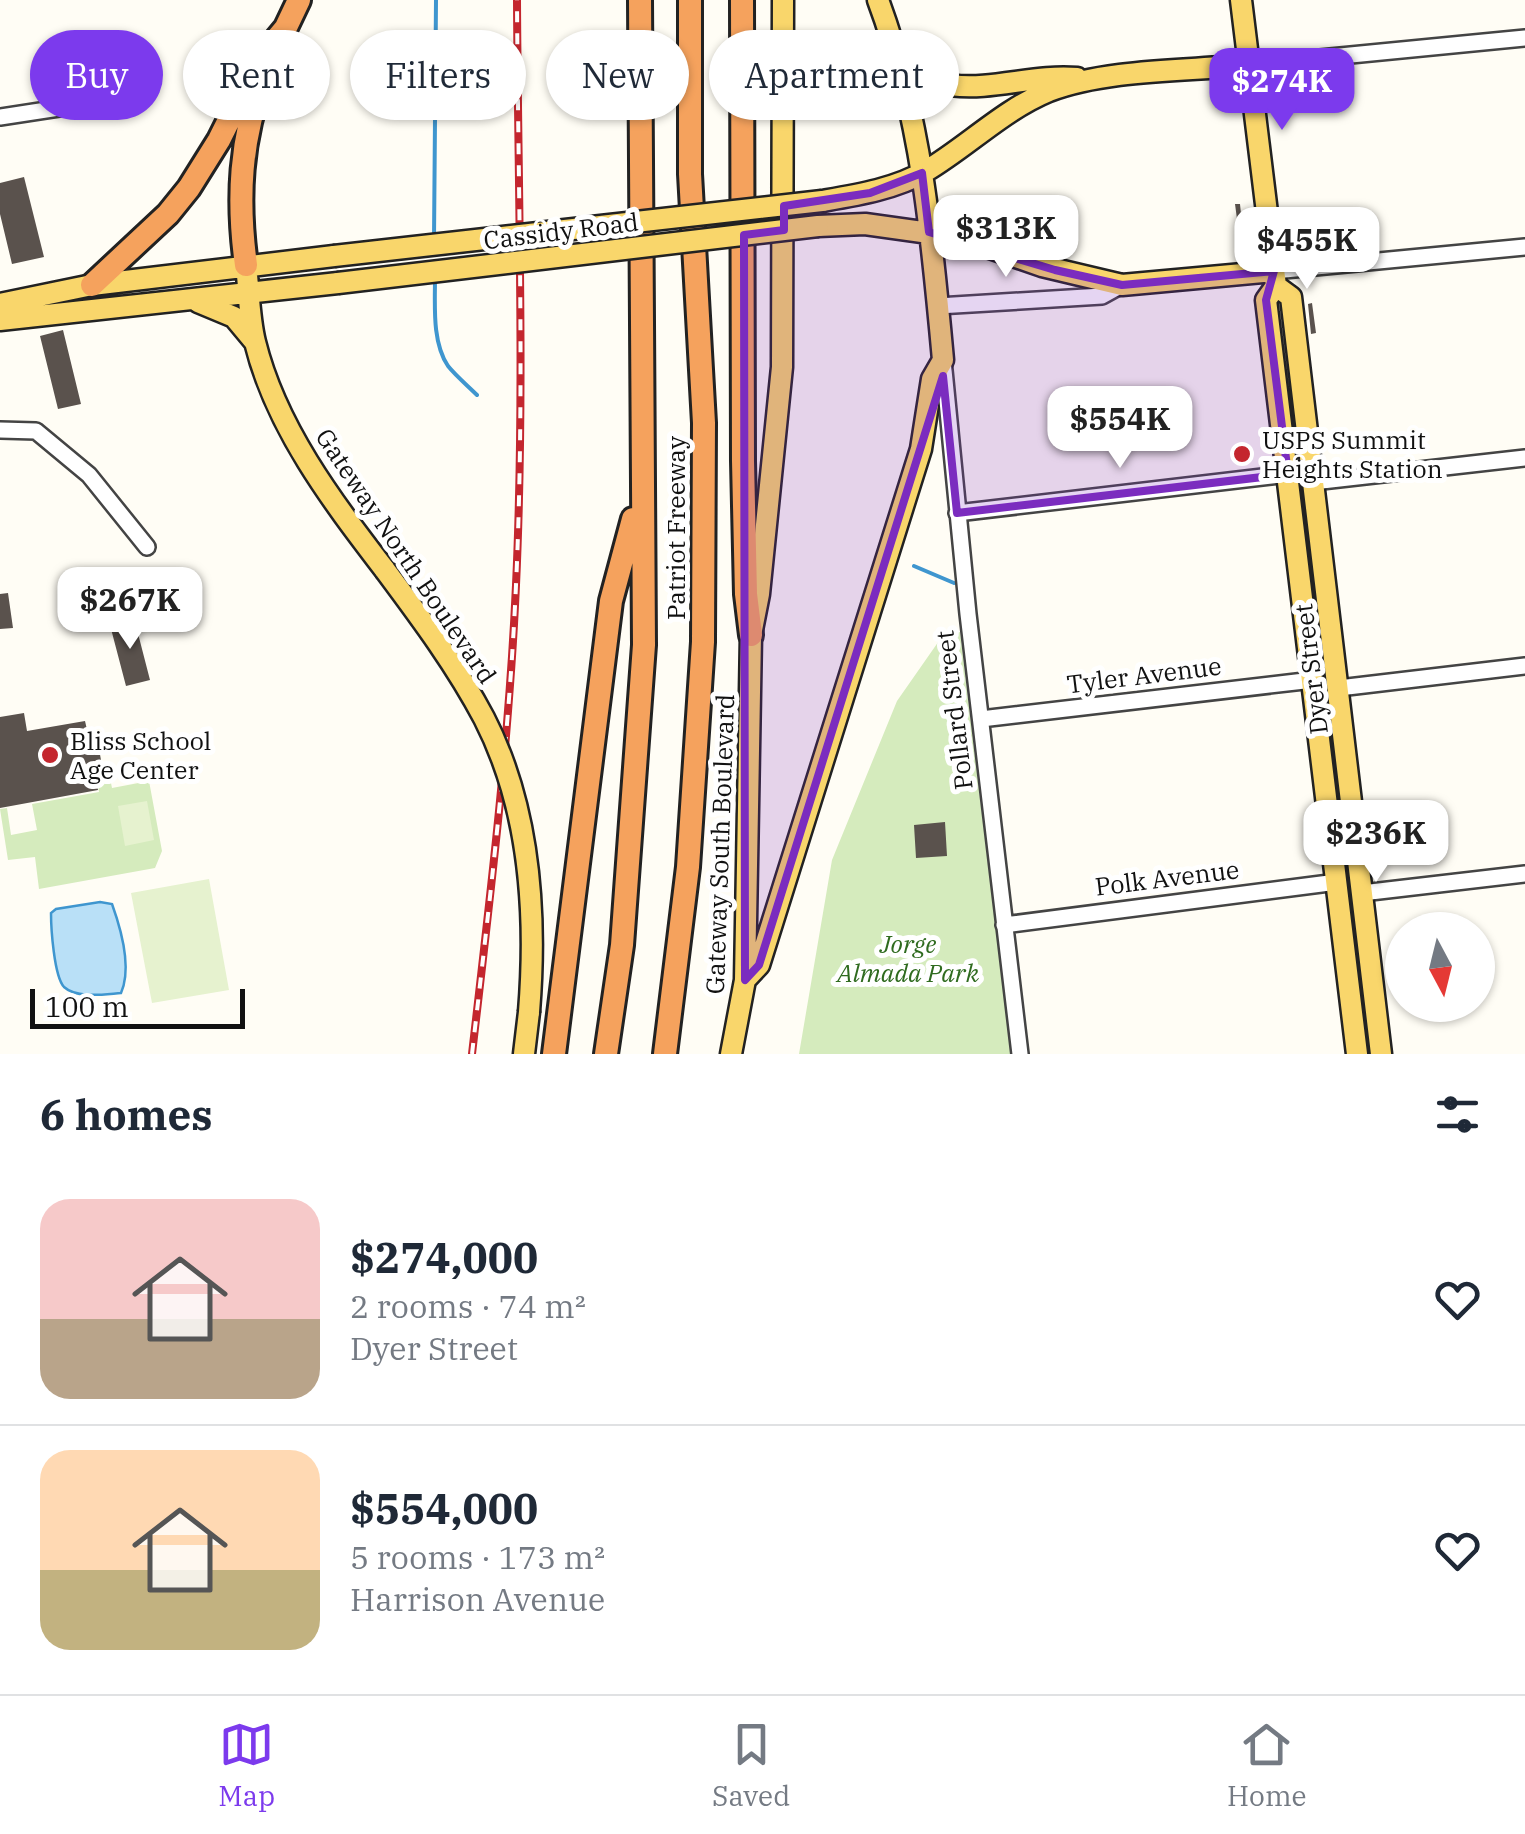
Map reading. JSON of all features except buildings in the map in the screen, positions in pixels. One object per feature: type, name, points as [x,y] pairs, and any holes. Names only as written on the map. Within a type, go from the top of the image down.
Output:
[{"type":"highway","points":[[284,30],[299,0]]},
{"type":"highway","name":"Patriot Freeway","points":[[606,1054],[622,945],[644,645],[640,489],[640,0]]},
{"type":"highway","name":"Patriot Freeway","points":[[665,1054],[688,867],[702,642],[704,424],[690,174],[690,0]]},
{"type":"highway","points":[[742,0],[744,461],[750,635]]},
{"type":"highway","points":[[92,285],[168,214],[190,188],[230,120]]},
{"type":"highway","points":[[246,266],[240,210],[244,146],[251,120]]},
{"type":"highway","points":[[554,1054],[612,601],[640,489]]},
{"type":"main road","name":"Gateway South Boulevard","points":[[732,1054],[745,980],[750,635],[759,594],[782,367],[783,0]]},
{"type":"main road","points":[[878,0],[888,30]]},
{"type":"main road","name":"Dyer Street","points":[[1241,0],[1275,278],[1266,300],[1357,1054]]},
{"type":"main road","points":[[959,87],[1057,76],[1094,79],[1248,66]]},
{"type":"main road","name":"Cassidy Road","points":[[0,304],[92,285],[822,202],[870,192],[922,174],[1020,106],[1049,92],[1094,79]]},
{"type":"main road","points":[[745,980],[759,965],[921,449],[932,379],[944,360],[913,120]]},
{"type":"main road","name":"Cassidy Road","points":[[0,320],[818,226],[864,224],[958,237],[1055,270],[1122,285],[1275,278]]},
{"type":"main road","name":"Gateway North Boulevard","points":[[246,266],[255,342],[280,409],[321,484],[386,570],[473,698],[515,799],[529,882],[532,952],[524,1054]]},
{"type":"main road","name":"Dyer Street","points":[[1275,278],[1291,297],[1381,1054]]},
{"type":"main road","points":[[186,298],[220,308],[234,317],[255,342]]},
{"type":"main road","points":[[1300,570],[1309,583],[1323,674],[1327,684],[1338,688]]},
{"type":"main road","points":[[1337,882],[1347,883],[1352,890],[1356,929],[1368,948]]},
{"type":"street","points":[[1248,66],[1525,38]]},
{"type":"street","points":[[0,117],[30,112]]},
{"type":"street","points":[[1275,278],[1525,247]]},
{"type":"street","points":[[938,306],[1102,296],[1122,285]]},
{"type":"street","name":"Pollard Street","points":[[944,360],[957,513],[1020,1054]]},
{"type":"street","points":[[0,430],[36,430],[89,475],[147,547]]},
{"type":"street","points":[[1313,482],[1525,458]]},
{"type":"street","points":[[957,513],[1288,474]]},
{"type":"street","points":[[1338,688],[1525,666]]},
{"type":"street","name":"Tyler Avenue","points":[[980,719],[1313,680]]},
{"type":"street","points":[[1362,893],[1525,874]]},
{"type":"street","name":"Polk Avenue","points":[[1004,924],[1337,882]]},
{"type":"highlighted area","points":[[922,173],[929,232],[1055,270],[1122,285],[1274,271],[1266,300],[1288,474],[957,513],[943,376],[759,965],[745,980],[744,235],[784,230],[784,206],[870,193]]},
{"type":"green space","name":"Jorge Almada Park","points":[[960,632],[1011,1054],[799,1054],[832,860],[897,701],[941,638]]},
{"type":"green space","points":[[110,778],[112,788],[149,781],[162,851],[155,868],[39,889],[35,857],[8,860],[0,809],[7,808],[11,835],[37,830],[32,804],[99,792],[97,780]]},
{"type":"green space","points":[[147,801],[154,840],[125,846],[118,806]]},
{"type":"green space","points":[[209,879],[229,990],[152,1003],[131,893]]},
{"type":"water","points":[[100,902],[112,904],[119,925],[124,948],[124,983],[121,993],[76,993],[64,987],[58,973],[51,913]]},
{"type":"waterway","points":[[434,239],[436,0]]},
{"type":"waterway","points":[[435,278],[439,346],[451,370],[477,395]]},
{"type":"waterway","points":[[914,566],[954,583]]},
{"type":"railway","points":[[472,1054],[504,761],[516,585],[521,366],[517,0]]},
{"type":"place","name":"USPS Summit Heights Station","points":[[1242,454]]},
{"type":"place","name":"Bliss School Age Center","points":[[50,755]]}]
